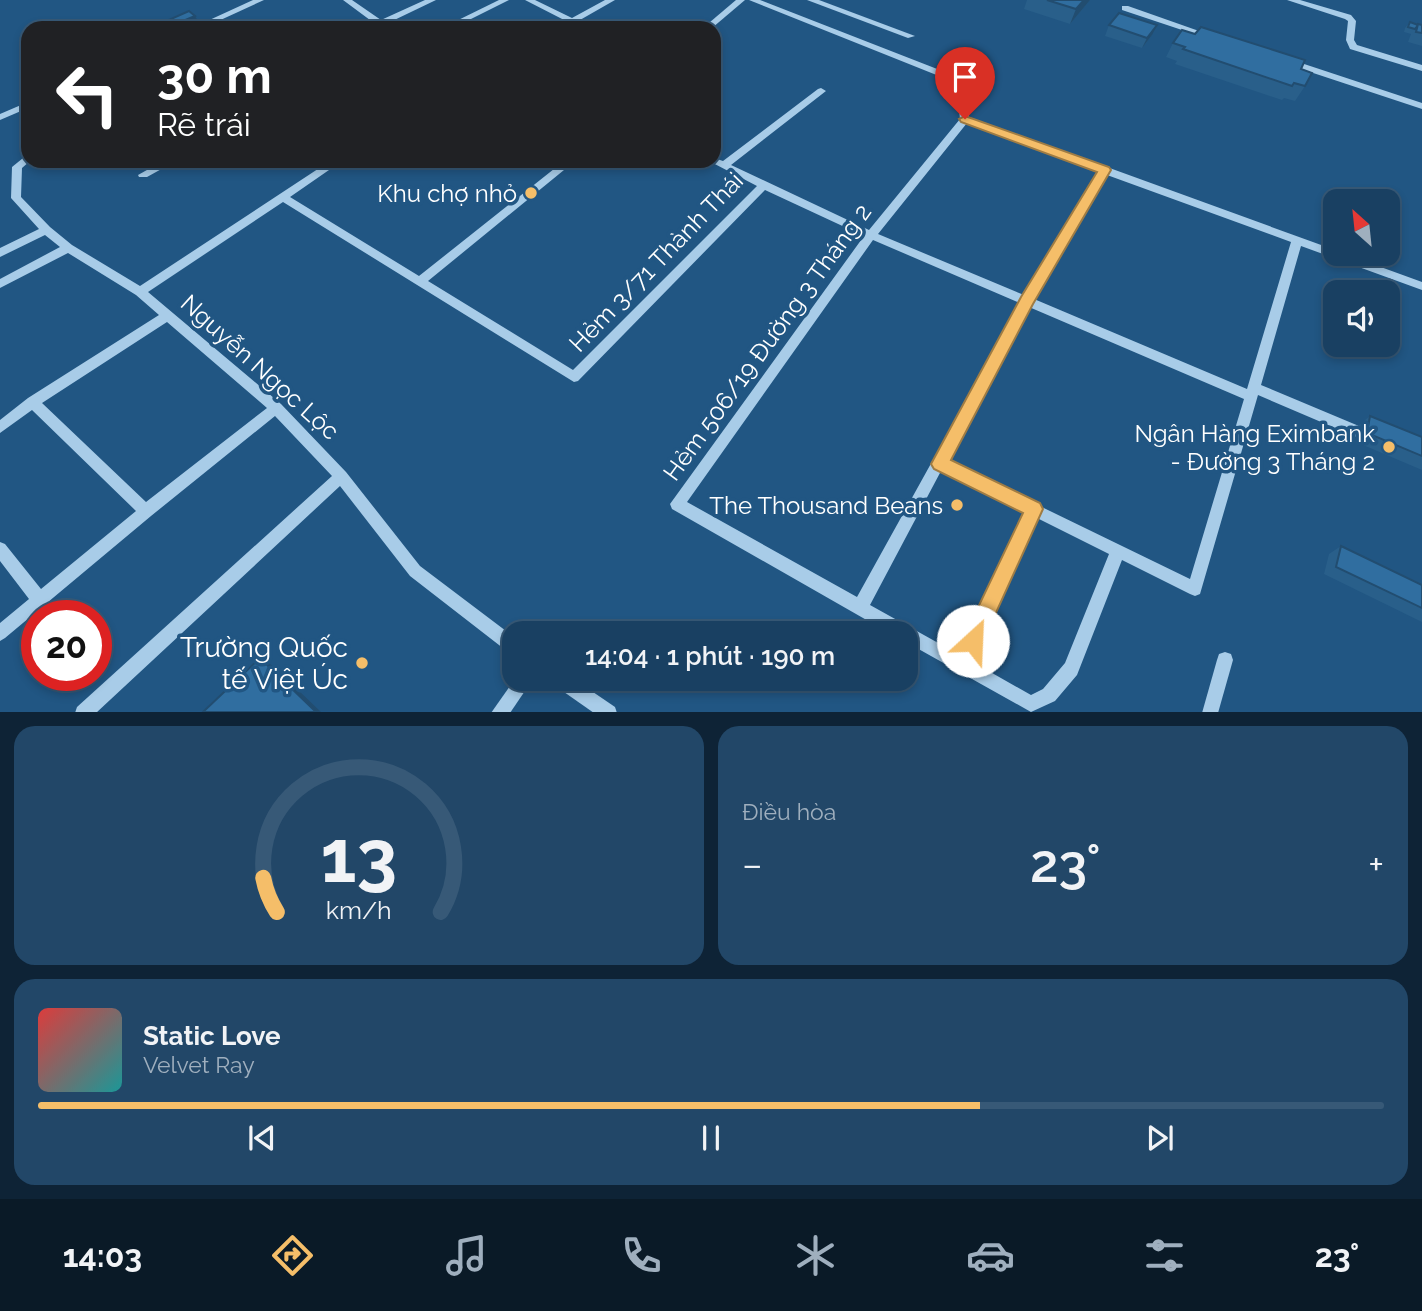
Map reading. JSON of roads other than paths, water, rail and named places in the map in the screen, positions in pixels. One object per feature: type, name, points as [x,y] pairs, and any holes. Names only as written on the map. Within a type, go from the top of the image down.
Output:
[{"type":"street","points":[[211,21],[257,0]]},
{"type":"street","points":[[347,0],[377,21]]},
{"type":"street","points":[[393,21],[432,0]]},
{"type":"street","points":[[461,21],[505,0]]},
{"type":"street","points":[[529,0],[572,21],[611,0]]},
{"type":"street","points":[[716,21],[741,0]]},
{"type":"street","points":[[753,0],[947,76],[961,90],[965,119],[1422,286]]},
{"type":"street","points":[[811,0],[911,36]]},
{"type":"street","points":[[1291,0],[1348,17],[1352,21],[1350,40],[1353,47],[1422,68]]},
{"type":"street","points":[[1125,8],[1227,41]]},
{"type":"street","points":[[1279,59],[1422,106]]},
{"type":"street","points":[[721,162],[821,91]]},
{"type":"street","points":[[0,117],[21,108]]},
{"type":"street","name":"Hẻm 506/19 Đường 3 Tháng 2","points":[[965,119],[871,235],[677,504],[1031,704],[1049,695],[1071,669],[1118,551]]},
{"type":"street","name":"Nguyễn Ngọc Lộc","points":[[21,163],[17,167],[16,198],[46,230],[68,248],[140,292],[276,408],[341,476],[415,571],[502,637]]},
{"type":"street","name":"Hẻm 3/71 Thành Thái","points":[[420,281],[574,377],[764,186],[721,164]]},
{"type":"street","points":[[142,175],[156,168]]},
{"type":"street","points":[[140,292],[326,168]]},
{"type":"street","points":[[283,197],[420,281],[561,168]]},
{"type":"street","points":[[861,606],[1027,301],[1105,170]]},
{"type":"street","points":[[764,186],[1027,301],[1386,443]]},
{"type":"street","points":[[0,253],[46,230]]},
{"type":"street","points":[[940,464],[1195,589],[1297,240]]},
{"type":"street","points":[[0,284],[68,248]]},
{"type":"street","points":[[0,426],[167,316]]},
{"type":"street","points":[[33,402],[146,511]]},
{"type":"street","points":[[0,549],[40,600],[146,511],[276,408]]},
{"type":"street","points":[[83,712],[341,476]]},
{"type":"street","points":[[962,663],[1034,509]]},
{"type":"street","points":[[0,632],[21,615]]},
{"type":"street","points":[[1210,712],[1225,660]]},
{"type":"street","points":[[499,712],[516,691]]},
{"type":"street","points":[[578,691],[609,712]]},
{"type":"place","name":"Khu chợ nhỏ","points":[[531,193]]},
{"type":"place","name":"Ngân Hàng Eximbank - Đường 3 Tháng 2","points":[[1389,447]]},
{"type":"place","name":"The Thousand Beans","points":[[957,505]]},
{"type":"place","name":"Trường Quốc tế Việt Úc","points":[[362,663]]}]
